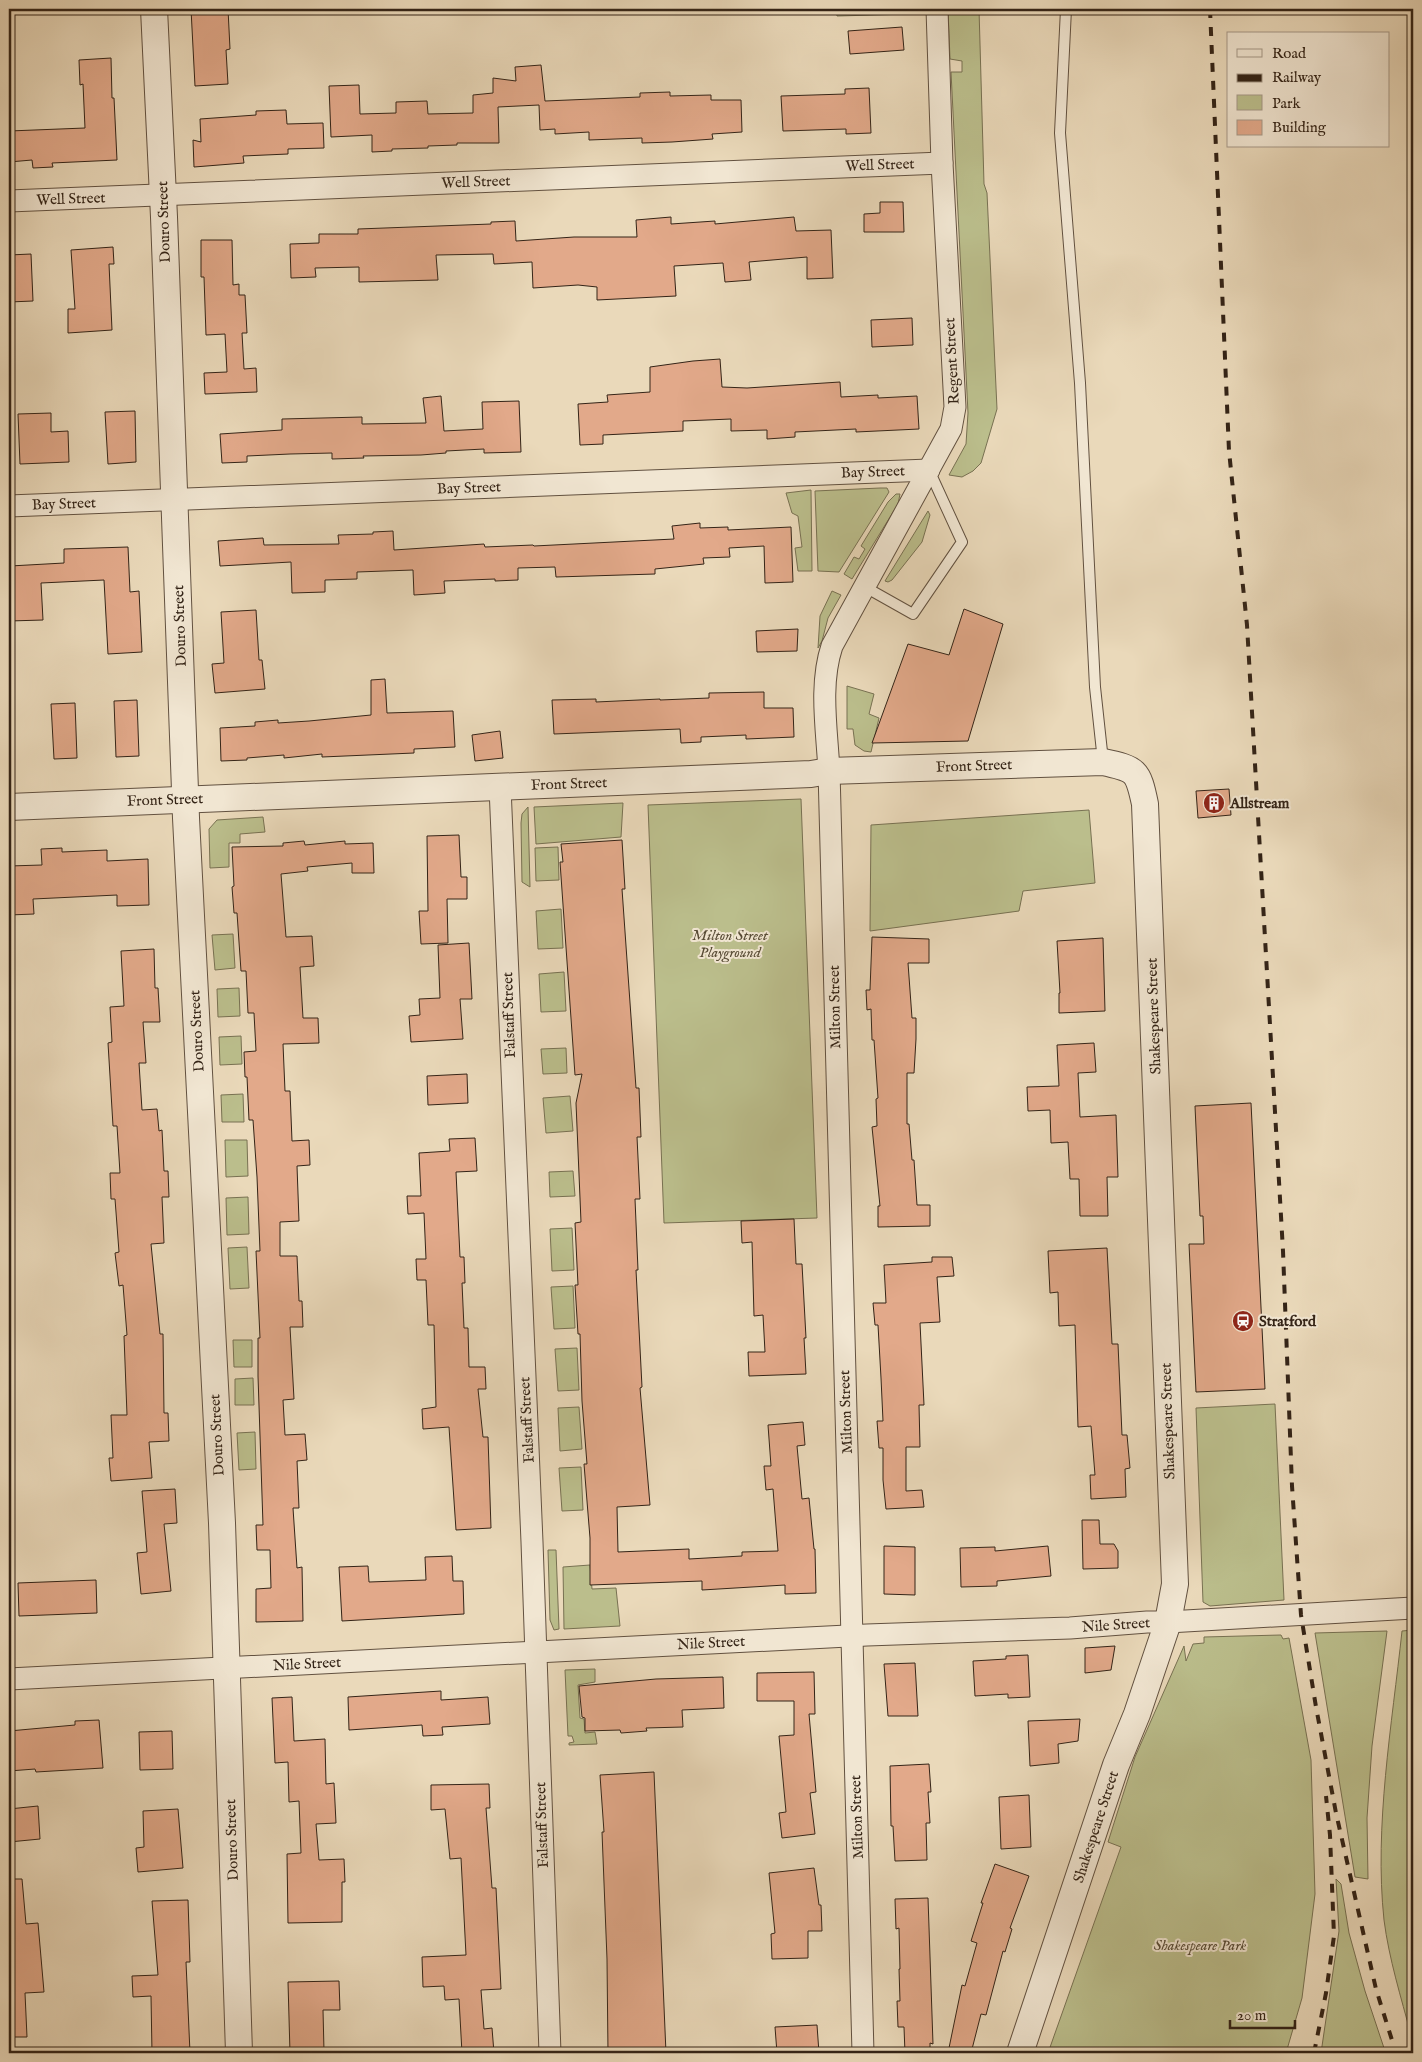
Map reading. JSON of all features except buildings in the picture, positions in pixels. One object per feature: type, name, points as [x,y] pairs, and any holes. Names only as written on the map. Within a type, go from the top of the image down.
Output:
[{"type":"street","name":"Douro Street","points":[[154,9],[186,800],[222,1523],[239,2053]]},
{"type":"street","name":"Regent Street","points":[[829,771],[825,699],[826,666],[832,646],[951,429],[955,407],[942,162],[937,9]]},
{"type":"street","name":"Well Street","points":[[9,201],[942,162]]},
{"type":"street","name":"Bay Street","points":[[9,506],[929,470]]},
{"type":"street","name":"Front Street","points":[[9,807],[810,774],[829,771],[1103,762],[1129,768]]},
{"type":"street","name":"Shakespeare Street","points":[[1020,2053],[1116,1764],[1137,1714],[1168,1622],[1175,1584],[1145,804],[1140,780],[1129,768]]},
{"type":"street","name":"Milton Street","points":[[829,771],[863,2053]]},
{"type":"street","name":"Falstaff Street","points":[[500,787],[550,2053]]},
{"type":"street","name":"Nile Street","points":[[9,1679],[852,1636],[1062,1628],[1413,1608]]},
{"type":"lane","points":[[1066,9],[1060,133],[1080,383],[1096,688],[1103,762]]},
{"type":"lane","points":[[865,587],[913,614],[962,542],[929,470]]},
{"type":"green space","points":[[836,9],[914,9],[914,11],[910,14],[837,16]]},
{"type":"green space","points":[[948,9],[979,9],[984,184],[987,193],[997,409],[981,463],[973,471],[962,477],[949,475],[966,444],[968,413],[951,72],[962,72],[962,61],[950,59]]},
{"type":"green space","points":[[887,488],[889,492],[839,572],[818,571],[815,491]]},
{"type":"green space","points":[[811,490],[812,571],[798,571],[795,548],[802,547],[798,516],[792,513],[786,493]]},
{"type":"green space","points":[[896,494],[900,494],[898,504],[852,579],[844,574],[854,557],[859,559],[865,549],[861,546],[888,502]]},
{"type":"green space","points":[[928,511],[930,515],[922,542],[892,580],[885,581]]},
{"type":"green space","points":[[832,591],[841,595],[828,618],[822,641],[818,648],[820,616]]},
{"type":"green space","points":[[847,686],[874,694],[869,714],[879,718],[871,752],[864,751],[855,745],[853,729],[847,729]]},
{"type":"green space","name":"Milton Street Playground","points":[[801,799],[817,1218],[664,1223],[648,805]]},
{"type":"green space","points":[[623,803],[621,837],[536,844],[534,807]]},
{"type":"green space","points":[[528,807],[530,887],[522,882],[521,823],[522,814]]},
{"type":"green space","points":[[1089,810],[1095,883],[1023,891],[1019,911],[870,931],[871,825]]},
{"type":"green space","points":[[263,817],[265,832],[240,834],[240,843],[229,843],[229,867],[210,868],[209,829],[217,820]]},
{"type":"green space","points":[[558,847],[559,880],[536,881],[535,848]]},
{"type":"green space","points":[[561,909],[563,948],[538,949],[536,911]]},
{"type":"green space","points":[[233,934],[235,968],[215,970],[212,935]]},
{"type":"green space","points":[[564,972],[566,1011],[541,1012],[539,974]]},
{"type":"green space","points":[[239,988],[240,1016],[218,1017],[217,989]]},
{"type":"green space","points":[[241,1036],[242,1064],[220,1065],[219,1037]]},
{"type":"green space","points":[[566,1048],[567,1073],[543,1074],[541,1049]]},
{"type":"green space","points":[[243,1094],[244,1122],[222,1122],[221,1095]]},
{"type":"green space","points":[[570,1096],[573,1131],[546,1133],[543,1098]]},
{"type":"green space","points":[[225,1140],[247,1140],[248,1176],[226,1177]]},
{"type":"green space","points":[[573,1171],[575,1196],[550,1197],[549,1172]]},
{"type":"green space","points":[[248,1197],[249,1234],[227,1235],[226,1198]]},
{"type":"green space","points":[[572,1228],[574,1270],[552,1271],[550,1229]]},
{"type":"green space","points":[[247,1247],[249,1288],[230,1289],[228,1248]]},
{"type":"green space","points":[[573,1286],[575,1328],[554,1329],[551,1287]]},
{"type":"green space","points":[[233,1340],[252,1340],[252,1367],[234,1367]]},
{"type":"green space","points":[[577,1348],[579,1390],[558,1391],[555,1349]]},
{"type":"green space","points":[[253,1378],[254,1405],[235,1405],[235,1379]]},
{"type":"green space","points":[[1275,1404],[1284,1600],[1210,1606],[1203,1602],[1196,1408]]},
{"type":"green space","points":[[579,1407],[582,1449],[560,1451],[558,1408]]},
{"type":"green space","points":[[255,1432],[256,1469],[239,1470],[237,1433]]},
{"type":"green space","points":[[581,1467],[583,1510],[562,1511],[559,1468]]},
{"type":"green space","points":[[548,1550],[556,1550],[559,1629],[554,1630],[550,1620]]},
{"type":"green space","points":[[590,1565],[592,1589],[616,1588],[620,1626],[564,1629],[563,1567]]},
{"type":"green space","points":[[1413,1630],[1413,2034],[1411,2035],[1386,1935],[1381,1884],[1381,1848],[1389,1739],[1402,1631]]},
{"type":"green space","points":[[1387,1631],[1372,1746],[1367,1818],[1368,1879],[1355,1877],[1315,1633]]},
{"type":"green space","name":"Shakespeare Park","points":[[1281,1635],[1283,1639],[1289,1638],[1311,1760],[1315,1894],[1302,1998],[1286,2053],[1048,2053],[1121,1847],[1108,1842],[1135,1757],[1184,1646],[1186,1661],[1193,1644],[1204,1643],[1204,1637]]},
{"type":"green space","points":[[595,1669],[595,1682],[578,1685],[580,1718],[584,1719],[585,1733],[595,1732],[597,1744],[569,1745],[569,1743],[574,1742],[572,1736],[568,1736],[565,1670]]},
{"type":"green space","points":[[1336,1879],[1341,1884],[1349,1933],[1365,1991],[1384,2048],[1374,2053],[1321,2053],[1339,1931]]},
{"type":"railway","points":[[1210,9],[1229,451],[1247,625],[1283,1251],[1292,1486],[1301,1615],[1336,1813],[1376,1989],[1396,2053]]},
{"type":"railway","points":[[1314,2053],[1326,1993],[1334,1936],[1330,1835],[1326,1796]]},
{"type":"place","name":"Allstream","points":[[1214,803]]},
{"type":"place","name":"Stratford","points":[[1243,1321]]}]
